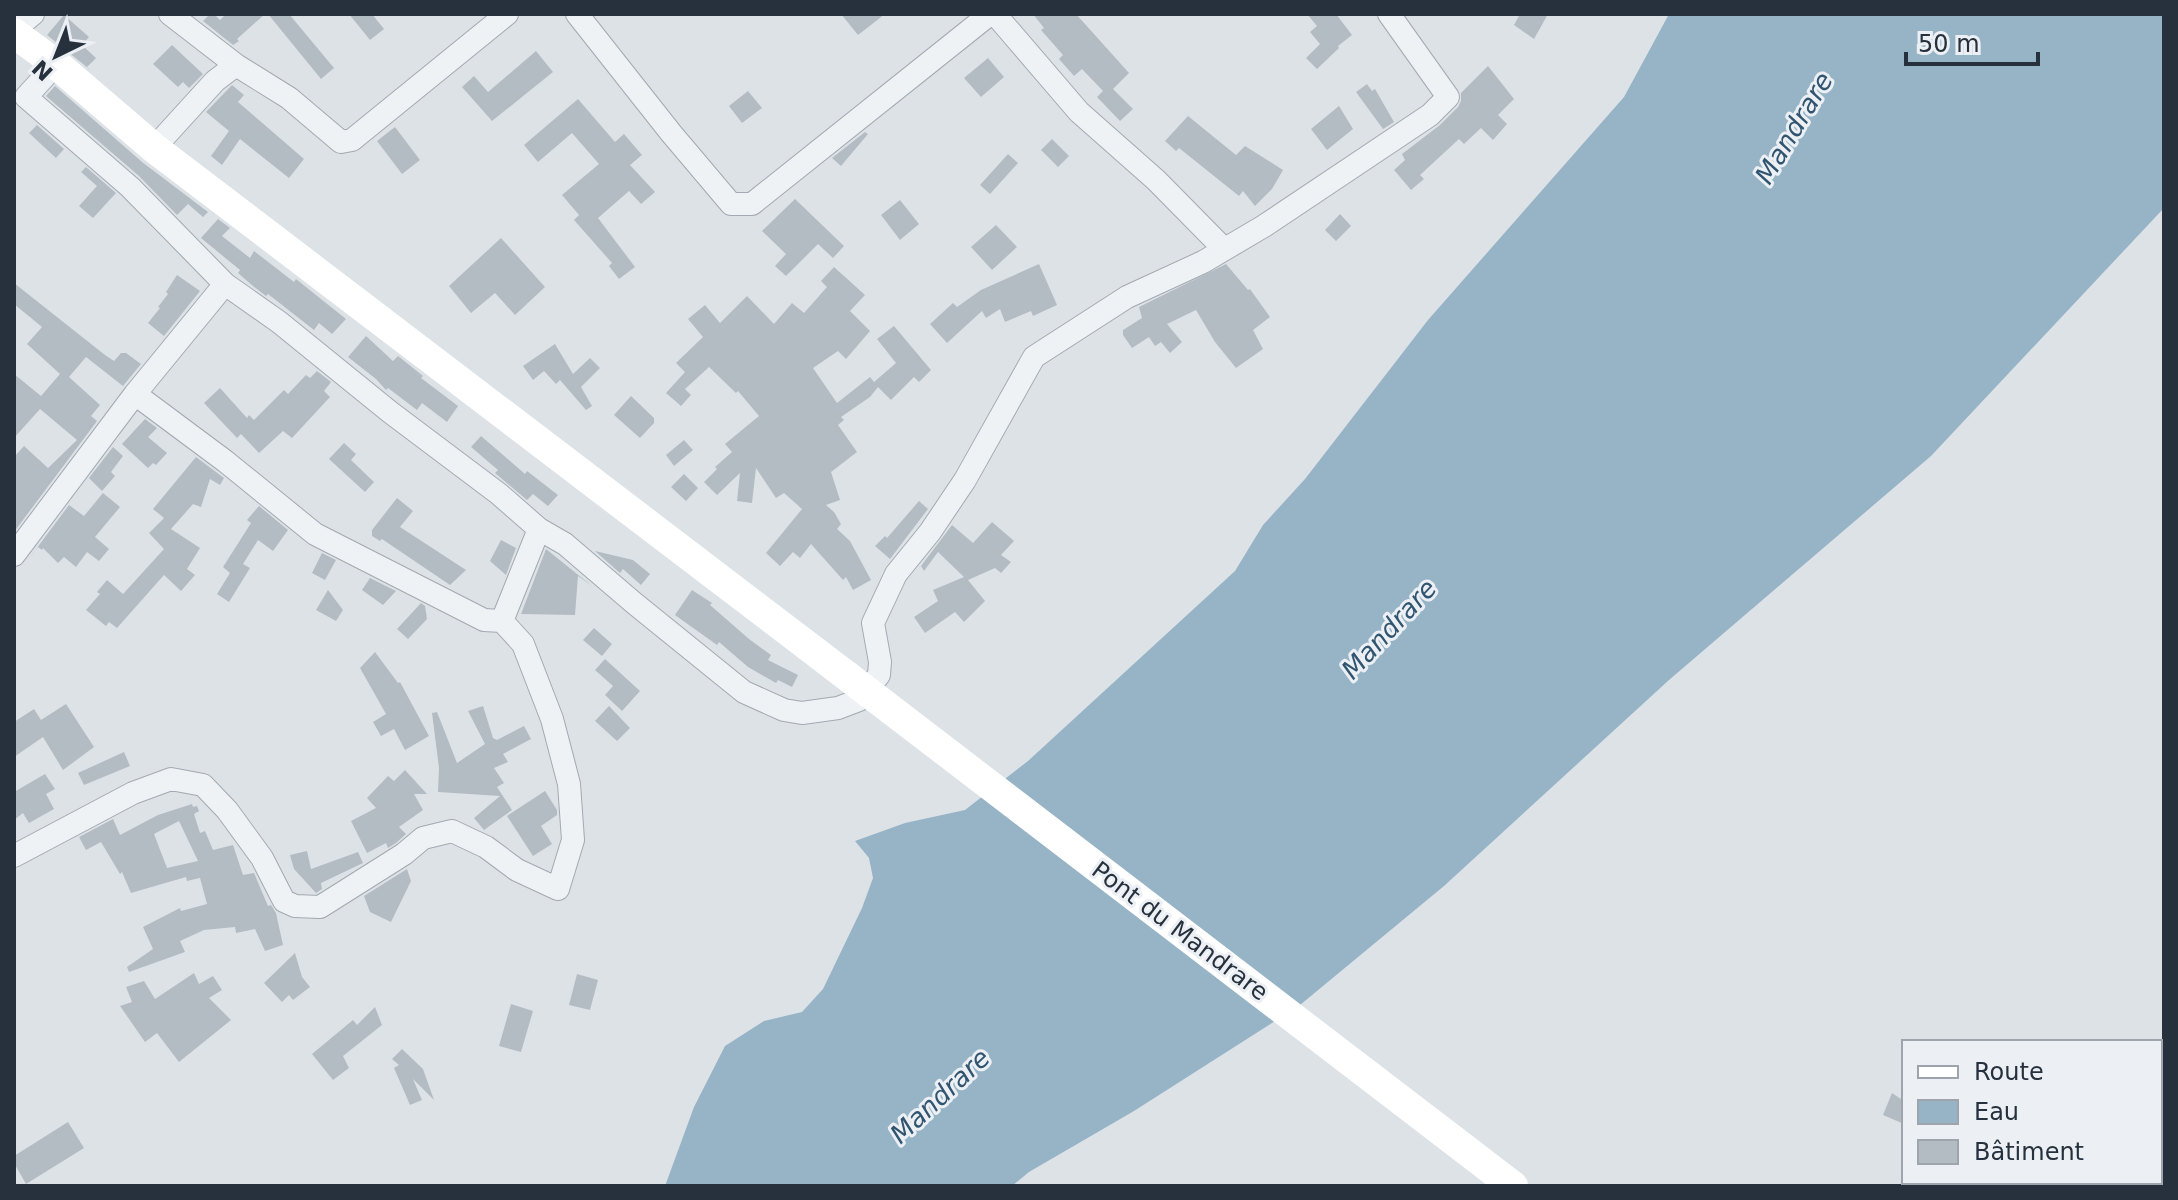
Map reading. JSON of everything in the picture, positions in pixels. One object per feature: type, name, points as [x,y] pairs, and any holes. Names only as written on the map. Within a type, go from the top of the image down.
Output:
[{"type":"main road","name":"Pont du Mandrare","points":[[20,34],[154,148],[1513,1186]]},
{"type":"street","points":[[170,14],[236,65],[289,98],[341,142],[352,140],[507,14]]},
{"type":"street","points":[[577,14],[731,204],[752,204],[992,14],[1079,112],[1156,180],[1223,248]]},
{"type":"street","points":[[56,64],[26,97],[130,187],[225,284],[279,322],[539,529],[565,544],[744,692],[784,710],[802,713],[838,708],[859,700],[879,675],[880,662],[873,623],[896,574],[930,532],[965,480],[1034,357],[1127,297],[1203,262],[1264,226],[1430,115],[1448,97],[1389,14]]},
{"type":"street","points":[[154,148],[215,81],[236,65]]},
{"type":"street","points":[[14,555],[135,394],[225,284]]},
{"type":"street","points":[[14,856],[133,793],[171,779],[203,785],[227,810],[262,858],[284,901],[295,906],[320,907],[404,854],[423,838],[452,831],[486,847],[517,870],[558,889],[573,840],[569,784],[552,719],[523,644],[502,621],[484,620],[315,534],[135,394]]},
{"type":"street","points":[[502,621],[539,529]]},
{"type":"water","name":"Mandrare","points":[[1669,14],[2164,14],[2164,208],[1931,456],[1669,680],[1444,886],[1300,1005],[1134,1111],[1029,1172],[1012,1186],[665,1186],[694,1107],[725,1046],[764,1021],[802,1012],[823,989],[873,878],[869,858],[855,841],[905,823],[965,810],[1028,761],[1235,571],[1263,525],[1305,479],[1428,320],[1624,97]]},
{"type":"building","points":[[210,14],[220,20],[226,14],[265,14],[233,45],[203,21]]},
{"type":"building","points":[[268,14],[289,14],[334,68],[321,79]]},
{"type":"building","points":[[349,14],[372,14],[384,29],[370,40]]},
{"type":"building","points":[[841,14],[885,14],[858,35]]},
{"type":"building","points":[[1033,14],[1076,14],[1129,73],[1113,89],[1133,109],[1120,121],[1097,97],[1103,91],[1082,69],[1074,76],[1059,59],[1063,55],[1041,30],[1044,28]]},
{"type":"building","points":[[1307,14],[1336,14],[1352,35],[1317,69],[1306,58],[1320,44],[1310,32],[1317,26]]},
{"type":"building","points":[[1520,14],[1548,14],[1534,39],[1514,25]]},
{"type":"building","points":[[64,15],[89,37],[82,45],[96,58],[87,67],[93,72],[47,35]]},
{"type":"building","points":[[172,45],[203,74],[189,88],[183,82],[178,87],[153,64]]},
{"type":"building","points":[[536,51],[553,72],[492,121],[462,87],[474,76],[488,92]]},
{"type":"building","points":[[988,58],[1004,77],[981,97],[964,78]]},
{"type":"building","points":[[1488,66],[1514,99],[1498,115],[1507,124],[1493,140],[1481,128],[1464,144],[1459,139],[1420,175],[1424,179],[1411,190],[1394,170],[1405,160],[1402,154],[1458,107],[1461,93]]},
{"type":"building","points":[[1367,84],[1372,91],[1375,89],[1394,122],[1383,129],[1356,92]]},
{"type":"building","points":[[232,85],[244,95],[238,102],[304,159],[289,178],[240,139],[222,165],[211,156],[229,131],[206,112]]},
{"type":"building","points":[[55,86],[142,162],[208,212],[203,217],[188,204],[177,215],[139,176],[46,96]]},
{"type":"building","points":[[748,91],[762,108],[742,123],[729,106]]},
{"type":"building","points":[[578,99],[615,142],[624,134],[642,155],[630,165],[655,192],[641,204],[629,191],[598,218],[635,267],[619,279],[609,266],[612,263],[574,220],[579,215],[562,195],[599,164],[572,133],[538,162],[524,145]]},
{"type":"building","points":[[1339,106],[1353,129],[1327,150],[1311,129]]},
{"type":"building","points":[[1188,116],[1236,155],[1245,146],[1283,170],[1272,189],[1255,206],[1243,191],[1239,196],[1179,148],[1176,151],[1165,141]]},
{"type":"building","points":[[37,125],[64,149],[56,158],[29,133]]},
{"type":"building","points":[[395,127],[420,160],[402,174],[377,141]]},
{"type":"building","points":[[865,132],[868,134],[841,166],[832,158]]},
{"type":"building","points":[[1052,139],[1069,156],[1058,167],[1041,150]]},
{"type":"building","points":[[1008,154],[1018,163],[990,194],[980,185]]},
{"type":"building","points":[[86,167],[116,193],[93,218],[79,206],[97,186],[81,172]]},
{"type":"building","points":[[795,199],[844,246],[833,258],[818,244],[786,276],[775,266],[786,254],[762,231]]},
{"type":"building","points":[[900,200],[919,224],[900,240],[881,215]]},
{"type":"building","points":[[1340,214],[1351,226],[1336,241],[1325,230]]},
{"type":"building","points":[[218,219],[230,228],[222,236],[250,258],[254,251],[294,282],[296,279],[346,319],[332,334],[319,323],[314,330],[253,286],[238,273],[240,270],[201,238]]},
{"type":"building","points":[[996,225],[1017,247],[992,270],[971,247]]},
{"type":"building","points":[[501,238],[545,287],[515,315],[495,293],[471,313],[449,286]]},
{"type":"building","points":[[1039,264],[1057,305],[1033,316],[1031,311],[1005,322],[1000,309],[986,318],[982,311],[947,343],[930,324],[953,303],[957,307],[981,290]]},
{"type":"building","points":[[1226,264],[1250,289],[1270,317],[1253,330],[1263,349],[1236,368],[1215,342],[1196,310],[1167,324],[1182,342],[1170,353],[1161,342],[1155,346],[1149,337],[1132,348],[1123,330],[1142,318],[1139,307]]},
{"type":"building","points":[[834,267],[865,295],[850,311],[870,331],[846,359],[838,351],[813,368],[837,403],[870,377],[874,382],[896,363],[877,339],[894,326],[931,370],[919,382],[914,377],[891,400],[878,387],[870,397],[841,417],[844,420],[838,425],[857,452],[831,472],[840,500],[826,505],[834,512],[841,524],[837,529],[850,541],[871,580],[853,590],[846,577],[843,580],[811,544],[800,558],[793,552],[780,566],[766,553],[802,509],[784,493],[776,498],[756,468],[752,503],[737,501],[740,473],[717,495],[704,482],[732,452],[725,444],[759,416],[738,391],[736,393],[709,367],[685,389],[691,395],[681,406],[666,393],[685,372],[676,363],[703,337],[688,319],[705,305],[720,323],[747,296],[774,324],[792,303],[804,313],[827,287],[821,281]]},
{"type":"building","points":[[177,275],[200,291],[164,336],[148,323],[160,308]]},
{"type":"building","points":[[14,283],[114,361],[121,353],[126,353],[141,364],[123,386],[86,357],[69,377],[100,405],[91,416],[97,421],[14,532],[14,457],[24,446],[48,468],[77,440],[40,409],[14,438],[14,374],[41,396],[60,374],[27,344],[42,327],[14,304]]},
{"type":"building","points":[[366,336],[393,361],[398,356],[458,406],[447,422],[422,403],[417,410],[388,388],[386,390],[348,357]]},
{"type":"building","points":[[555,344],[573,374],[590,358],[600,368],[581,387],[592,406],[586,410],[560,380],[556,384],[544,371],[533,380],[523,366]]},
{"type":"building","points":[[317,371],[331,382],[324,391],[330,397],[292,438],[283,431],[259,453],[241,434],[237,438],[204,403],[220,388],[247,418],[249,415],[254,420],[284,390],[288,394],[306,375],[310,378]]},
{"type":"building","points":[[631,396],[654,418],[654,423],[640,438],[614,415]]},
{"type":"building","points":[[145,419],[157,428],[148,437],[167,453],[156,465],[153,463],[148,468],[122,444]]},
{"type":"building","points":[[481,436],[525,474],[527,471],[558,495],[548,506],[533,494],[527,500],[471,447]]},
{"type":"building","points":[[684,440],[693,450],[674,466],[666,455]]},
{"type":"building","points":[[344,443],[356,454],[351,460],[374,482],[365,492],[329,459]]},
{"type":"building","points":[[113,447],[123,456],[111,472],[115,476],[102,491],[89,478]]},
{"type":"building","points":[[196,457],[224,478],[220,485],[210,479],[201,507],[193,504],[171,529],[200,548],[187,569],[195,575],[181,591],[164,575],[117,628],[109,622],[106,626],[86,610],[107,580],[123,594],[164,549],[149,533],[164,518],[153,509]]},
{"type":"building","points":[[684,474],[698,488],[686,501],[671,487]]},
{"type":"building","points":[[103,493],[120,507],[95,537],[109,549],[99,561],[87,552],[76,567],[64,557],[58,563],[38,547],[28,560],[69,505],[84,516]]},
{"type":"building","points":[[397,498],[413,511],[400,527],[466,570],[450,585],[382,539],[380,541],[372,536],[372,530]]},
{"type":"building","points":[[919,501],[928,509],[890,559],[875,546],[885,536],[887,538]]},
{"type":"building","points":[[259,506],[288,530],[273,551],[258,540],[243,564],[250,568],[229,602],[217,594],[230,573],[223,567],[251,523],[247,520]]},
{"type":"building","points":[[992,522],[1014,541],[1001,555],[1011,562],[1001,573],[995,568],[968,580],[985,601],[964,622],[955,612],[925,633],[914,617],[938,601],[933,590],[964,577],[938,552],[924,571],[921,566],[952,525],[973,543]]},
{"type":"building","points":[[501,540],[516,548],[506,575],[490,561]]},
{"type":"building","points":[[546,549],[592,586],[578,576],[575,615],[521,614]]},
{"type":"building","points":[[595,551],[633,560],[650,574],[641,585],[623,569],[620,573]]},
{"type":"building","points":[[322,553],[336,560],[325,580],[312,573]]},
{"type":"building","points":[[370,578],[396,591],[383,605],[362,590]]},
{"type":"building","points":[[328,590],[343,610],[336,621],[316,610]]},
{"type":"building","points":[[692,590],[712,603],[710,605],[771,655],[768,660],[798,675],[792,687],[778,680],[776,683],[748,667],[719,642],[717,645],[675,615]]},
{"type":"building","points":[[421,603],[425,606],[427,619],[408,639],[397,629]]},
{"type":"building","points":[[594,628],[612,644],[602,656],[583,640]]},
{"type":"building","points":[[375,652],[400,682],[429,736],[405,750],[394,729],[381,736],[373,722],[386,714],[360,668]]},
{"type":"building","points":[[605,659],[640,691],[622,711],[605,695],[613,686],[595,670]]},
{"type":"building","points":[[66,704],[94,747],[63,770],[43,737],[14,757],[14,722],[34,709],[41,720]]},
{"type":"building","points":[[483,706],[493,738],[497,740],[524,726],[531,739],[503,754],[508,762],[494,768],[504,783],[497,787],[512,810],[484,830],[474,818],[500,796],[438,792],[439,768],[432,713],[437,712],[457,763],[485,744],[468,711]]},
{"type":"building","points":[[609,706],[630,728],[617,741],[595,721]]},
{"type":"building","points":[[124,752],[130,766],[84,785],[78,773]]},
{"type":"building","points":[[405,770],[427,794],[414,794],[423,810],[399,827],[406,834],[396,843],[388,848],[386,843],[367,853],[351,821],[376,808],[367,798],[388,776],[394,781]]},
{"type":"building","points":[[45,774],[55,789],[46,794],[54,809],[29,823],[23,813],[14,820],[14,792]]},
{"type":"building","points":[[545,791],[557,810],[557,815],[541,826],[552,844],[533,856],[507,816]]},
{"type":"building","points":[[192,804],[193,807],[197,806],[199,811],[194,814],[200,833],[205,831],[213,850],[233,845],[243,875],[254,873],[268,906],[271,905],[276,913],[283,945],[265,951],[255,929],[236,933],[235,927],[204,930],[180,941],[185,952],[129,972],[127,967],[153,949],[143,927],[180,908],[181,911],[207,904],[200,878],[187,881],[186,877],[131,893],[122,872],[120,874],[101,842],[86,850],[79,837],[113,819],[120,835],[158,815]],"holes":[[[179,821],[198,861],[167,868],[154,834]]]},
{"type":"building","points":[[307,851],[311,869],[358,852],[363,863],[321,883],[322,889],[316,893],[294,869],[290,855]]},
{"type":"building","points":[[407,869],[411,881],[391,922],[370,912],[364,896]]},
{"type":"building","points":[[295,953],[302,977],[310,987],[293,1000],[289,995],[282,1002],[264,983]]},
{"type":"building","points":[[194,973],[199,984],[213,976],[222,990],[209,998],[231,1020],[179,1062],[157,1033],[145,1042],[120,1006],[132,1002],[126,987],[144,981],[155,999]]},
{"type":"building","points":[[577,974],[598,980],[590,1010],[569,1005]]},
{"type":"building","points":[[511,1004],[533,1011],[521,1052],[499,1046]]},
{"type":"building","points":[[375,1007],[382,1025],[343,1056],[349,1068],[333,1080],[312,1054],[353,1020],[357,1025]]},
{"type":"building","points":[[402,1049],[423,1069],[434,1100],[413,1079],[422,1100],[410,1105],[394,1068],[399,1065],[392,1059]]},
{"type":"building","points":[[1892,1093],[1902,1100],[1902,1123],[1883,1115]]},
{"type":"building","points":[[68,1122],[84,1148],[26,1184],[14,1163],[14,1156]]}]
